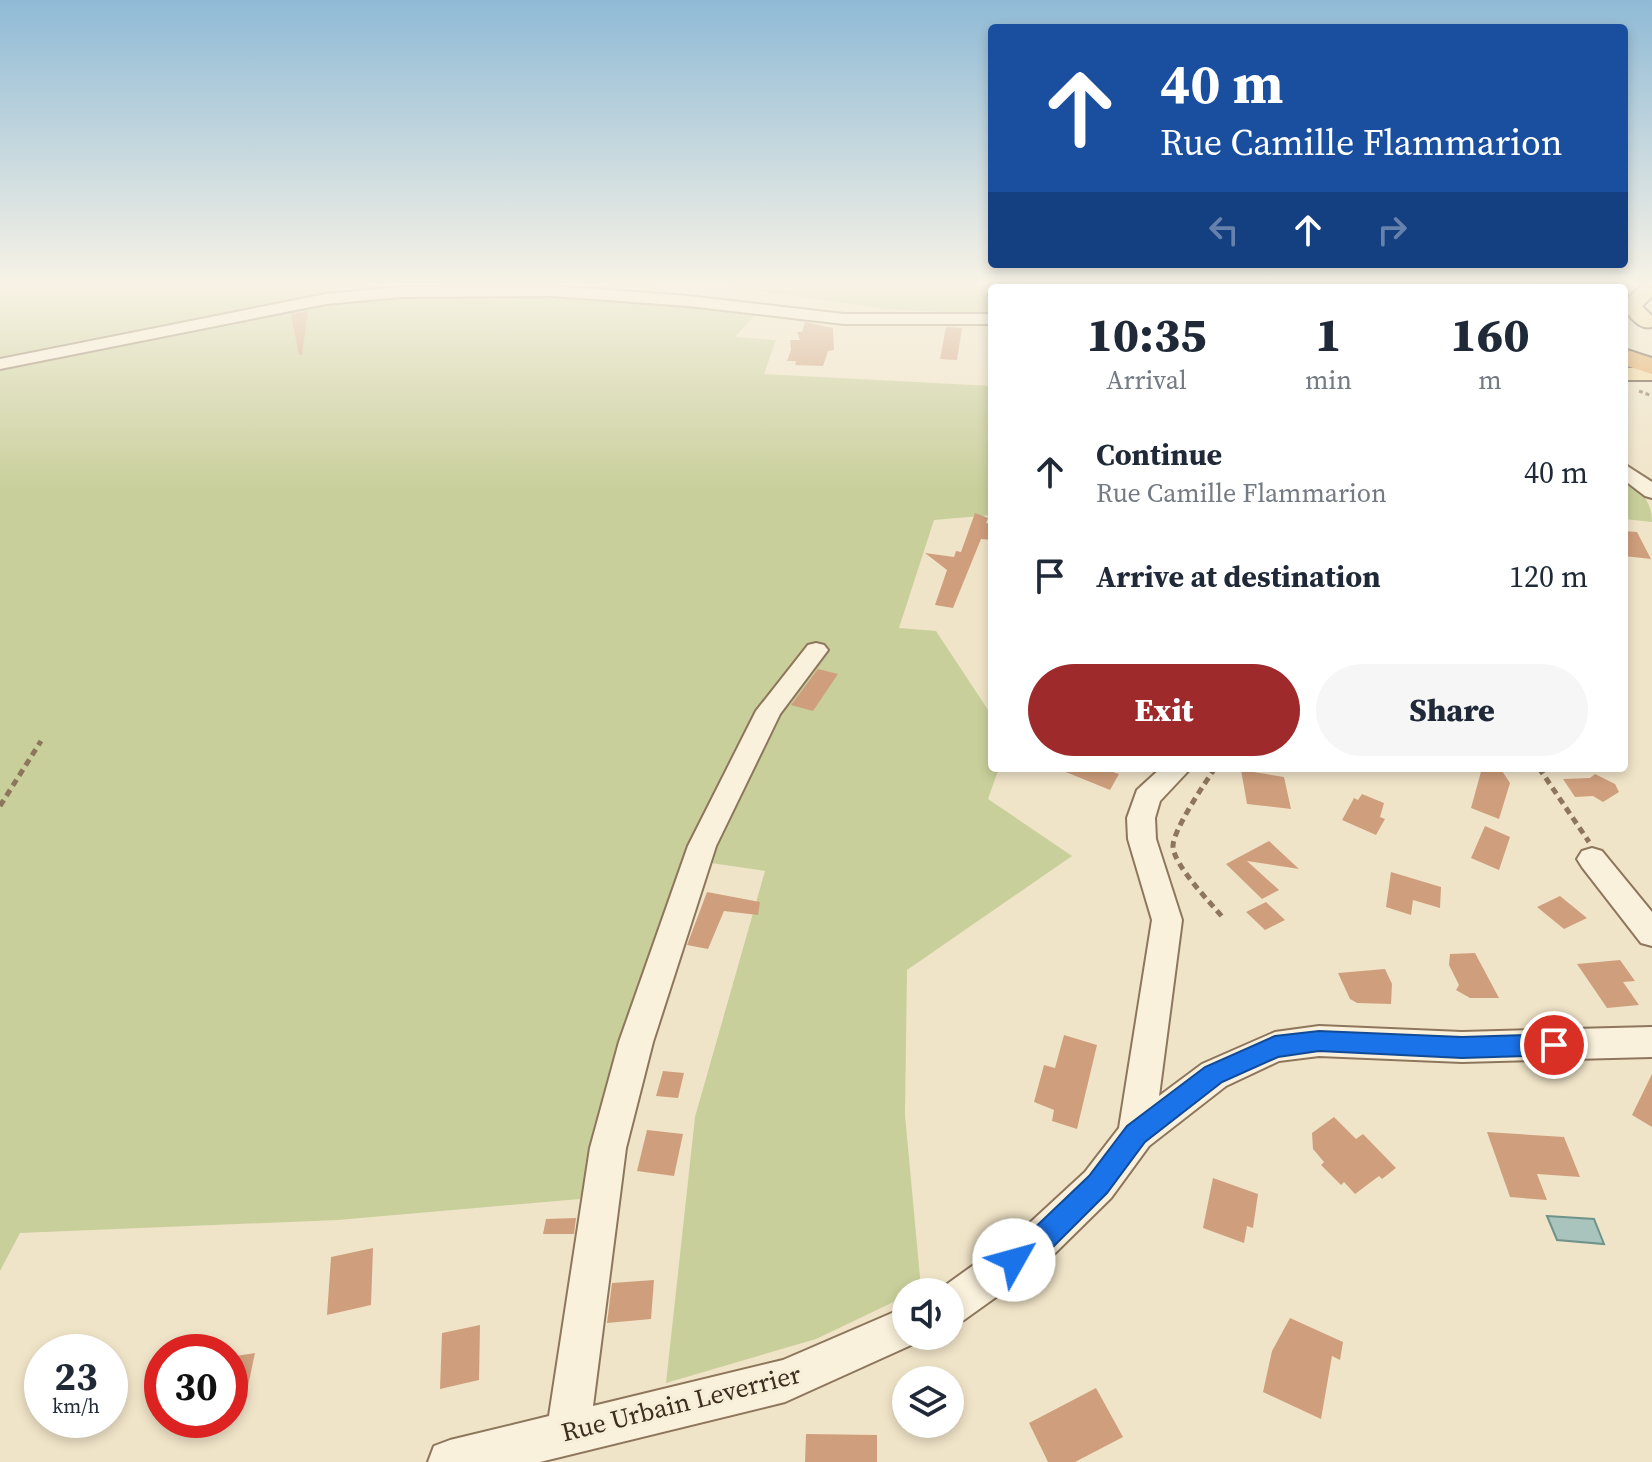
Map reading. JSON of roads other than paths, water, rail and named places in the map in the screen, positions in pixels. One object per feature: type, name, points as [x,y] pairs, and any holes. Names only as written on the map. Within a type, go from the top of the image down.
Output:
[{"type":"highway","points":[[1630,353],[1643,373]]},
{"type":"highway","points":[[1628,360],[1643,373]]},
{"type":"street","points":[[1,364],[55,353]]},
{"type":"street","points":[[1636,475],[1652,492]]},
{"type":"street","points":[[568,1432],[608,1148],[660,967],[702,846],[748,749],[769,711],[816,650]]},
{"type":"street","points":[[1136,1134],[1167,920],[1142,839],[1141,818],[1147,797],[1174,772]]},
{"type":"street","points":[[1592,859],[1652,934]]},
{"type":"street","points":[[964,1296],[1035,1245],[1098,1185],[1136,1134],[1214,1075],[1275,1047],[1319,1041],[1462,1047],[1652,1042]]},
{"type":"street","name":"Rue Urbain Leverrier","points":[[450,1462],[785,1381],[892,1333]]},
{"type":"water","points":[[1547,1216],[1594,1219],[1604,1244],[1557,1240]]}]
